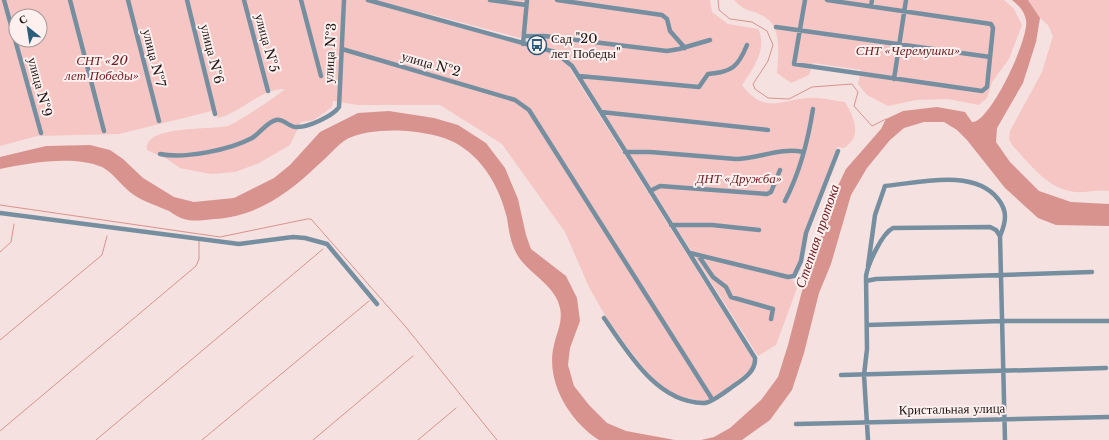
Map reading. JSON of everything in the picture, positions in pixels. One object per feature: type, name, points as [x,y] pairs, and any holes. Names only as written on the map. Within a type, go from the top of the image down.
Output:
[{"type":"street","name":"улица №9","points":[[4,0],[41,133]]},
{"type":"street","points":[[70,0],[104,131]]},
{"type":"street","name":"улица №7","points":[[128,0],[159,121]]},
{"type":"street","name":"улица №6","points":[[187,0],[215,114]]},
{"type":"street","name":"улица №5","points":[[244,0],[268,91]]},
{"type":"street","points":[[301,0],[321,76]]},
{"type":"street","name":"улица №3","points":[[160,154],[172,156],[228,149],[252,138],[274,120],[280,120],[295,127],[303,126],[316,122],[336,110],[339,107],[344,0]]},
{"type":"street","points":[[368,0],[555,52],[572,66],[755,358],[756,365],[754,369],[722,395],[704,404],[674,397],[650,379],[627,351],[604,318]]},
{"type":"street","points":[[490,0],[526,2],[523,44]]},
{"type":"street","points":[[557,0],[662,15],[667,19],[670,31],[685,48]]},
{"type":"street","points":[[805,0],[794,64],[984,90],[987,87],[993,28],[991,24],[827,0]]},
{"type":"street","points":[[872,0],[872,6]]},
{"type":"street","points":[[894,78],[906,0]]},
{"type":"street","points":[[776,27],[990,57]]},
{"type":"street","points":[[524,36],[544,36],[666,51],[685,48],[710,40]]},
{"type":"street","points":[[579,76],[699,87],[708,74],[726,72],[734,67],[742,57],[747,45]]},
{"type":"street","name":"улица №2","points":[[342,49],[515,100],[529,110],[712,399]]},
{"type":"street","points":[[785,201],[795,182],[809,135],[813,109]]},
{"type":"street","points":[[601,112],[768,130]]},
{"type":"street","points":[[690,253],[788,277],[794,276],[801,261],[806,232],[838,151]]},
{"type":"street","points":[[625,152],[650,152],[736,159],[747,159],[778,153],[803,152]]},
{"type":"street","points":[[650,191],[660,186],[767,194],[771,192],[780,170]]},
{"type":"street","points":[[868,440],[864,375],[866,281],[875,215],[884,186],[963,180],[980,184],[996,196],[1005,208],[1004,227],[1000,236],[1005,440]]},
{"type":"street","points":[[0,213],[239,244],[293,237],[318,240],[326,244],[377,304]]},
{"type":"street","points":[[671,225],[712,225],[759,230]]},
{"type":"street","points":[[868,266],[886,234],[893,228],[990,227],[996,230],[1000,236]]},
{"type":"street","points":[[698,255],[713,277],[726,287],[731,297],[773,309],[770,319]]},
{"type":"street","points":[[866,281],[876,279],[1001,274],[1092,272]]},
{"type":"street","points":[[866,325],[1003,321],[1109,321]]},
{"type":"street","points":[[842,375],[1003,372],[1106,368]]},
{"type":"street","name":"Кристальная улица","points":[[796,424],[1109,417]]},
{"type":"green space","name":"СНТ «20 лет Победы»","points":[[0,0],[710,0],[712,12],[728,24],[758,29],[761,36],[758,58],[742,85],[750,94],[758,100],[773,104],[798,99],[813,98],[845,102],[852,115],[855,125],[855,134],[853,139],[844,148],[837,147],[804,234],[800,258],[791,279],[797,288],[776,345],[758,356],[575,68],[558,50],[538,45],[540,33],[522,33],[520,38],[422,12],[422,16],[553,54],[567,64],[754,361],[754,367],[721,393],[704,402],[675,395],[652,378],[606,317],[589,287],[565,232],[502,144],[440,105],[358,105],[333,101],[332,107],[314,120],[301,122],[290,145],[259,163],[235,172],[211,174],[180,168],[167,159],[147,150],[149,142],[156,136],[166,132],[228,126],[257,109],[285,89],[267,93],[235,111],[218,118],[216,110],[119,134],[37,136],[0,146]]},
{"type":"green space","name":"СНТ «Черемушки»","points":[[734,0],[1004,0],[1014,9],[1022,25],[1009,59],[992,82],[987,98],[979,105],[948,99],[916,100],[888,106],[867,95],[858,84],[861,70],[813,63],[809,75],[791,83],[777,73],[778,42],[774,27],[763,16],[746,9]]},
{"type":"green space","points":[[1028,0],[1109,0],[1109,191],[1101,190],[1075,192],[1056,186],[1033,168],[1012,145],[1009,139],[1010,131],[1042,72],[1053,36],[1048,25],[1040,18]]},
{"type":"shaded area","points":[[1012,0],[1028,0],[1040,18],[1036,42],[1023,83],[997,128],[996,142],[1010,162],[1039,191],[1071,202],[1109,204],[1109,226],[1056,225],[1038,218],[1005,188],[967,140],[957,130],[944,122],[924,122],[904,128],[890,140],[867,168],[851,195],[831,264],[819,293],[804,353],[792,390],[770,420],[742,440],[701,440],[714,437],[730,428],[761,400],[778,377],[802,291],[815,258],[831,200],[846,169],[881,129],[886,119],[903,111],[937,107],[965,112],[972,122],[980,119],[989,109],[1007,78],[1022,43],[1026,29],[1026,20],[1023,11]]},
{"type":"shaded area","points":[[389,111],[434,118],[458,125],[486,143],[505,168],[518,199],[526,235],[531,249],[566,276],[577,298],[580,321],[570,348],[568,365],[574,386],[589,405],[607,423],[626,431],[675,440],[599,440],[588,432],[569,411],[556,386],[553,372],[552,359],[554,345],[561,317],[558,301],[549,287],[525,265],[514,250],[504,207],[496,186],[484,167],[459,145],[448,140],[435,135],[404,131],[372,132],[359,135],[343,142],[295,185],[271,202],[244,214],[199,220],[191,220],[176,216],[169,211],[142,200],[130,192],[102,167],[91,163],[78,161],[51,161],[0,169],[0,157],[46,146],[90,145],[110,150],[123,159],[143,178],[174,197],[194,202],[234,198],[274,178],[290,165],[320,132],[358,113]]},
{"type":"waterway","points":[[718,0],[719,10],[730,19],[752,22],[767,31],[773,45],[768,61],[753,84],[755,89],[768,98],[789,99],[812,87],[852,84],[858,92],[854,106],[872,126],[886,119]]},
{"type":"waterway","points":[[0,205],[220,237],[311,219],[405,326],[497,440]]},
{"type":"waterway","points":[[0,252],[11,242],[14,224]]},
{"type":"waterway","points":[[0,340],[102,255],[107,236]]},
{"type":"waterway","points":[[0,431],[196,266],[199,259],[199,241]]},
{"type":"waterway","points":[[96,440],[323,249]]},
{"type":"waterway","points":[[202,440],[369,301]]},
{"type":"waterway","points":[[313,440],[413,356]]},
{"type":"waterway","points":[[418,440],[456,408]]},
{"type":"place","name":"Сад \"20 лет Победы\"","points":[[537,45]]},
{"type":"park label","name":"ДНТ «Дружба»","points":[[739,178]]},
{"type":"water label","name":"Степная протока","points":[[817,236]]}]
